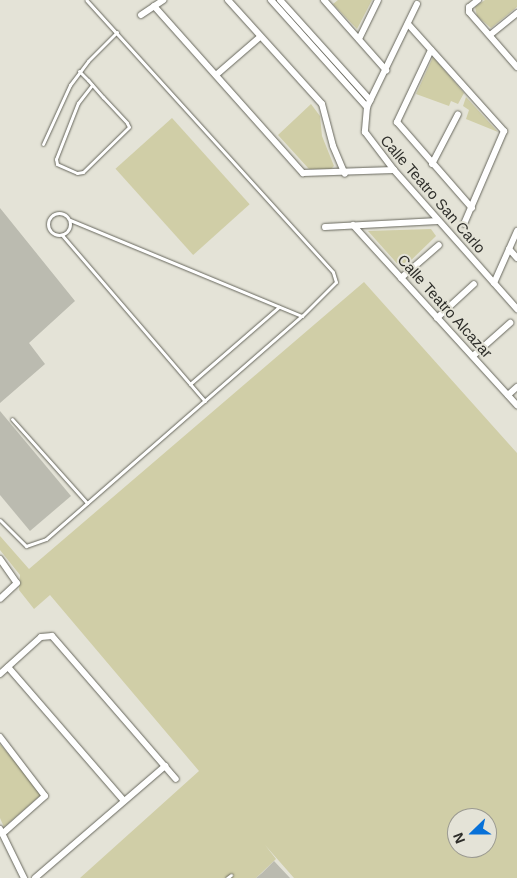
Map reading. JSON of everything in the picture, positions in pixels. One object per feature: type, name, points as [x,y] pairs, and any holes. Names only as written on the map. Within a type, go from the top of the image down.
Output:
[{"type":"street","points":[[141,16],[163,0]]},
{"type":"street","points":[[228,0],[322,104],[333,146],[345,174]]},
{"type":"street","points":[[271,0],[368,104]]},
{"type":"street","points":[[280,0],[368,104]]},
{"type":"street","points":[[324,0],[386,70]]},
{"type":"street","points":[[359,39],[378,0]]},
{"type":"street","points":[[478,0],[468,10],[517,67]]},
{"type":"street","name":"Calle Teatro San Carlo","points":[[417,4],[368,104],[366,132],[394,170],[517,309]]},
{"type":"street","points":[[154,6],[303,173],[345,174],[394,170]]},
{"type":"street","points":[[490,35],[517,13]]},
{"type":"street","points":[[408,24],[504,131],[464,224]]},
{"type":"street","points":[[216,75],[260,37]]},
{"type":"street","points":[[431,50],[397,122],[472,208]]},
{"type":"street","points":[[432,164],[458,114]]},
{"type":"street","points":[[325,227],[438,221]]},
{"type":"street","name":"Calle Teatro Alcazar","points":[[354,225],[517,404]]},
{"type":"street","points":[[494,283],[517,231]]},
{"type":"street","points":[[401,278],[439,245]]},
{"type":"street","points":[[509,249],[517,258]]},
{"type":"street","points":[[437,318],[474,284]]},
{"type":"street","points":[[473,356],[510,323]]},
{"type":"street","points":[[508,395],[517,387]]},
{"type":"street","points":[[0,559],[17,583],[0,599]]},
{"type":"street","points":[[0,674],[44,635],[52,636],[176,779]]},
{"type":"street","points":[[8,667],[124,801]]},
{"type":"street","points":[[0,736],[45,796],[1,831],[24,878]]},
{"type":"street","points":[[35,878],[165,766]]},
{"type":"lane","points":[[0,520],[20,543],[32,546],[46,539],[334,287],[333,272],[86,0]]},
{"type":"lane","points":[[43,144],[79,71],[117,32]]},
{"type":"lane","points":[[79,71],[92,85],[129,127],[82,172],[77,173],[57,164],[56,159],[78,103],[92,85]]},
{"type":"lane","points":[[205,401],[62,235],[50,230],[49,219],[61,213],[70,220],[302,316]]},
{"type":"lane","points":[[62,235],[68,230],[70,220]]},
{"type":"lane","points":[[190,384],[278,307]]},
{"type":"lane","points":[[12,419],[87,503]]},
{"type":"lane","points":[[227,878],[231,875]]},
{"type":"shaded area","points":[[338,0],[372,0],[357,29],[333,4]]},
{"type":"shaded area","points":[[485,0],[517,0],[517,7],[491,28],[477,16],[475,7]]},
{"type":"shaded area","points":[[433,57],[464,93],[458,104],[451,101],[449,106],[416,94]]},
{"type":"shaded area","points":[[466,97],[498,132],[466,119],[469,110],[463,106]]},
{"type":"shaded area","points":[[311,104],[320,116],[322,136],[334,166],[331,169],[309,169],[278,135]]},
{"type":"shaded area","points":[[172,118],[250,204],[193,255],[116,169]]},
{"type":"shaded area","points":[[431,229],[436,236],[402,269],[368,231]]},
{"type":"shaded area","points":[[364,282],[517,453],[517,878],[294,878],[265,845],[276,859],[256,878],[80,878],[199,771],[50,595],[34,609],[19,590],[20,575],[0,550],[0,536],[29,569]]},
{"type":"shaded area","points":[[0,744],[42,794],[4,827],[0,818]]},
{"type":"building","points":[[0,208],[75,301],[29,343],[45,364],[0,403]]},
{"type":"building","points":[[0,411],[71,496],[30,531],[0,495]]},
{"type":"building","points":[[274,861],[290,878],[256,878],[262,873]]}]
